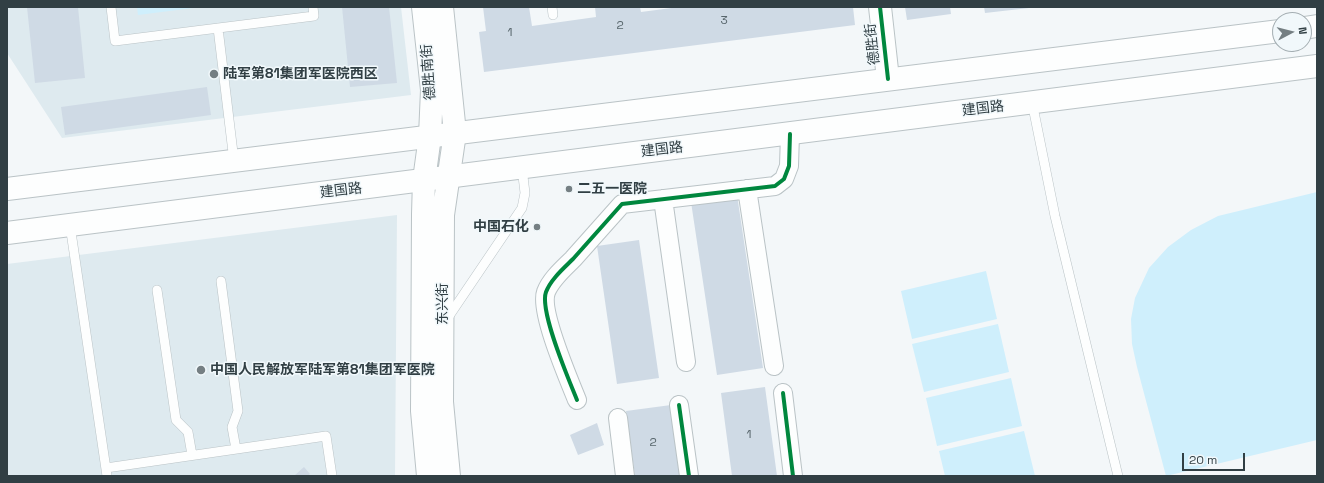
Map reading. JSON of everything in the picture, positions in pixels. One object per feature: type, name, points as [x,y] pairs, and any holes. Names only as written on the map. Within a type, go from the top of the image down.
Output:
[{"type":"main road","name":"德胜南街","points":[[423,7],[432,90],[430,136]]},
{"type":"main road","name":"德胜南街","points":[[442,7],[455,133]]},
{"type":"main road","name":"德胜街","points":[[880,7],[888,79]]},
{"type":"main road","points":[[7,189],[1272,32]]},
{"type":"main road","name":"建国路","points":[[7,233],[1317,66]]},
{"type":"main road","name":"东兴街","points":[[428,476],[422,411],[433,325],[443,215],[455,133]]},
{"type":"main road","name":"东兴街","points":[[430,136],[424,180],[433,325],[449,476]]},
{"type":"street","points":[[578,400],[559,357],[547,317],[545,303],[546,293],[557,276],[622,204],[775,186],[784,179],[789,166],[790,134]]},
{"type":"street","points":[[747,189],[774,366]]},
{"type":"street","points":[[664,199],[686,362]]},
{"type":"street","points":[[783,392],[793,476]]},
{"type":"street","points":[[679,405],[689,476]]},
{"type":"street","points":[[618,418],[625,476]]},
{"type":"lane","points":[[111,7],[115,41],[314,16],[313,7]]},
{"type":"lane","points":[[218,28],[234,161]]},
{"type":"lane","points":[[1032,102],[1055,216],[1118,476]]},
{"type":"lane","points":[[433,325],[522,208],[525,192],[522,168]]},
{"type":"lane","points":[[70,225],[107,472],[192,455],[326,436],[332,476]]},
{"type":"lane","points":[[221,281],[238,411],[232,426],[236,449]]},
{"type":"lane","points":[[157,290],[176,420],[188,432],[192,455]]},
{"type":"shaded area","name":"陆军第81集团军医院西区","points":[[7,7],[401,7],[411,95],[62,138],[7,53]]},
{"type":"shaded area","points":[[137,7],[201,7],[138,15]]},
{"type":"shaded area","points":[[1317,192],[1317,440],[1166,476],[1132,344],[1131,319],[1135,298],[1149,268],[1168,247],[1191,230],[1218,216]]},
{"type":"shaded area","name":"中国人民解放军陆军第81集团军医院","points":[[397,215],[395,476],[7,476],[7,264]]},
{"type":"shaded area","points":[[986,271],[997,319],[912,339],[901,291]]},
{"type":"shaded area","points":[[998,324],[1009,372],[924,392],[912,344]]},
{"type":"shaded area","points":[[1011,378],[1022,426],[937,446],[926,398]]},
{"type":"shaded area","points":[[1024,431],[1035,476],[945,476],[939,451]]},
{"type":"building","points":[[27,7],[78,7],[85,78],[35,83]]},
{"type":"building","points":[[342,7],[389,7],[397,83],[350,87]]},
{"type":"building","points":[[483,7],[529,7],[532,26],[596,17],[595,7],[640,7],[641,12],[679,7],[853,7],[855,25],[484,72],[479,32],[486,31]]},
{"type":"building","points":[[905,7],[950,7],[951,14],[907,20]]},
{"type":"building","points":[[984,7],[1029,7],[1029,8],[985,13]]},
{"type":"building","points":[[207,87],[211,115],[65,135],[61,107]]},
{"type":"building","points":[[737,195],[763,368],[717,375],[691,202]]},
{"type":"building","points":[[639,240],[659,378],[617,384],[597,246]]},
{"type":"building","points":[[765,387],[777,476],[732,476],[721,393]]},
{"type":"building","points":[[671,405],[681,476],[635,476],[626,411]]},
{"type":"building","points":[[597,423],[604,445],[578,455],[570,435]]},
{"type":"building","points":[[304,467],[310,474],[308,476],[294,476]]},
{"type":"cycle path","points":[[880,7],[888,79]]},
{"type":"cycle path","points":[[577,400],[556,346],[547,314],[545,301],[546,292],[554,278],[622,204],[775,186],[784,179],[789,166],[790,134]]},
{"type":"cycle path","points":[[783,393],[793,476]]},
{"type":"cycle path","points":[[679,405],[689,476]]},
{"type":"place","name":"陆军第81集团军医院西区","points":[[214,74]]},
{"type":"place","name":"二五一医院","points":[[569,189]]},
{"type":"place","name":"中国石化","points":[[537,227]]},
{"type":"place","name":"中国人民解放军陆军第81集团军医院","points":[[201,370]]}]
